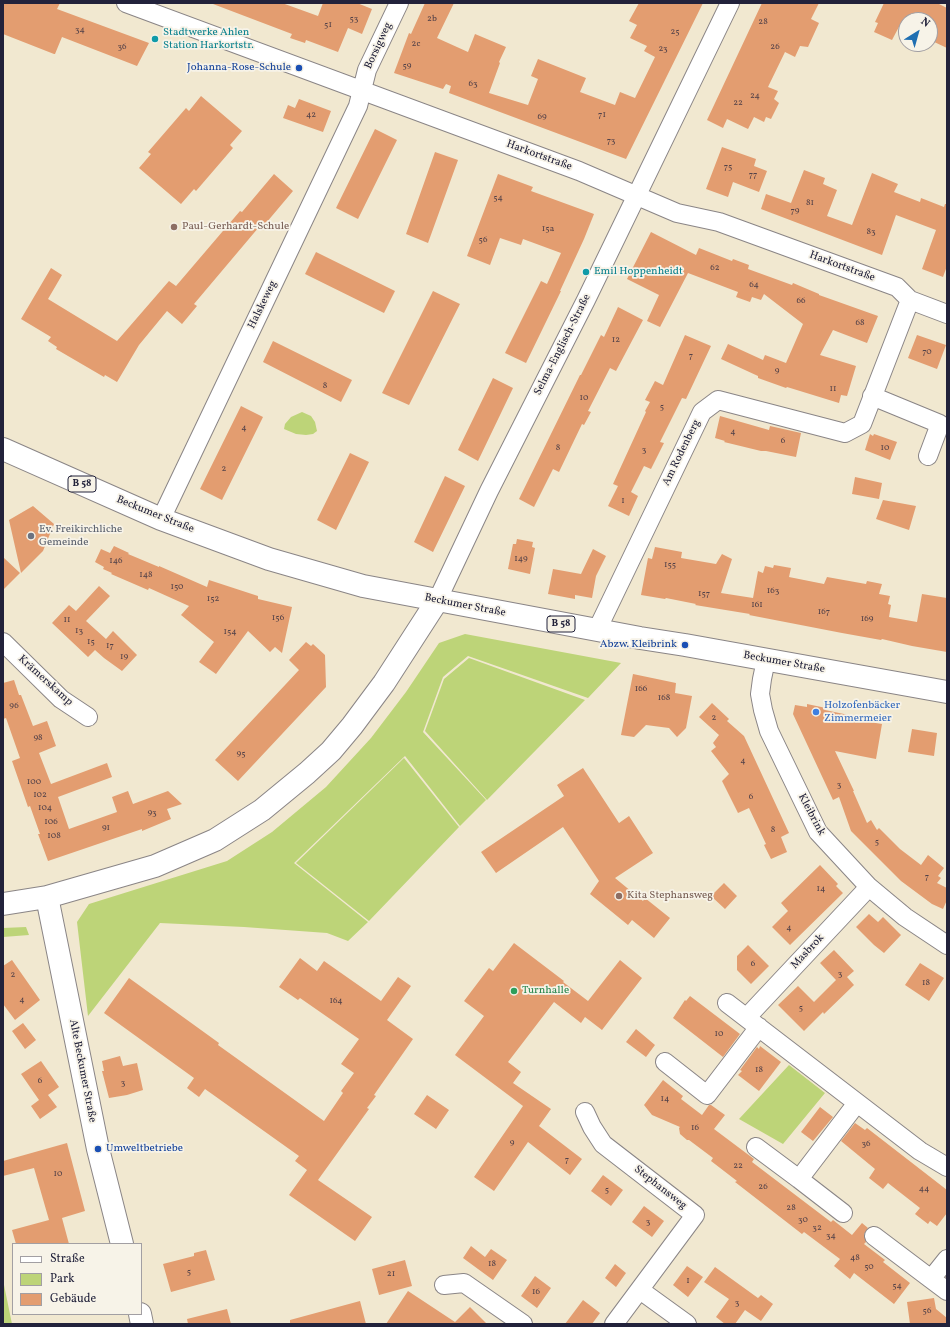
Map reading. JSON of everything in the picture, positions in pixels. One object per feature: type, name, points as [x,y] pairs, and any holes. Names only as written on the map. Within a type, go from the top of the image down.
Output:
[{"type":"main road","name":"Beckumer Straße","points":[[3,449],[161,519],[269,559],[363,586],[437,601],[947,692]]},
{"type":"main road","points":[[3,904],[47,897],[155,866],[215,840],[262,810],[307,773],[330,751],[352,726],[384,683],[437,601]]},
{"type":"main road","name":"Alte Beckumer Straße","points":[[47,897],[98,1149],[122,1243]]},
{"type":"street","name":"Harkortstraße","points":[[126,3],[579,171],[677,213],[718,222],[897,287],[910,300],[947,314]]},
{"type":"street","name":"Borsigweg","points":[[362,91],[367,70],[399,3]]},
{"type":"street","name":"Selma-Englisch-Straße","points":[[437,601],[489,491],[586,300],[730,3]]},
{"type":"street","name":"Halskeweg","points":[[161,519],[343,139],[358,106],[362,91]]},
{"type":"street","name":"Am Rodenberg","points":[[597,630],[702,412],[718,400],[845,432],[862,424],[910,300]]},
{"type":"street","points":[[872,396],[940,424],[928,456]]},
{"type":"street","name":"Krämerskamp","points":[[3,642],[61,699],[88,717]]},
{"type":"street","name":"Kleibrink","points":[[766,660],[760,694],[762,710],[770,731],[818,832],[869,888],[905,917],[947,945]]},
{"type":"street","name":"Masbrok","points":[[665,1062],[707,1095],[753,1022],[869,888]]},
{"type":"street","points":[[726,1002],[920,1151],[947,1167]]},
{"type":"street","points":[[799,1179],[857,1103]]},
{"type":"street","name":"Stephansweg","points":[[585,1112],[592,1127],[603,1144],[695,1216],[614,1324]]},
{"type":"street","points":[[756,1147],[843,1213]]},
{"type":"street","points":[[874,1236],[947,1291]]},
{"type":"street","points":[[932,1279],[947,1259]]},
{"type":"street","points":[[444,1285],[464,1282],[523,1324]]},
{"type":"street","points":[[640,1290],[687,1324]]},
{"type":"green space","points":[[302,412],[311,416],[315,422],[317,431],[313,434],[306,435],[296,434],[284,429],[285,424],[291,417]]},
{"type":"green space","points":[[465,634],[621,663],[588,698],[468,656],[443,677],[423,732],[486,800],[460,826],[405,756],[294,863],[368,922],[348,941],[327,933],[160,923],[88,1016],[77,922],[89,904],[227,861],[272,832],[326,787],[371,738],[406,692],[439,643]]},
{"type":"green space","points":[[469,658],[585,700],[487,800],[425,731],[444,679]]},
{"type":"green space","points":[[404,758],[459,827],[369,921],[296,863]]},
{"type":"green space","points":[[26,927],[29,935],[3,937],[3,928]]},
{"type":"green space","points":[[789,1065],[825,1093],[783,1144],[739,1119]]},
{"type":"green space","points":[[3,1280],[12,1324],[3,1324]]},
{"type":"building","points":[[3,3],[60,3],[57,9],[149,43],[137,66],[62,37],[54,54],[3,34]]},
{"type":"building","points":[[213,3],[282,3],[318,16],[323,3],[357,3],[372,9],[362,34],[348,28],[338,52],[306,40],[305,43],[290,38],[292,34]]},
{"type":"building","points":[[425,3],[454,3],[437,38],[468,52],[475,34],[506,47],[499,62],[500,63],[489,93],[528,105],[538,79],[531,76],[538,59],[586,78],[580,92],[615,105],[620,92],[635,98],[655,57],[644,51],[647,46],[630,38],[637,25],[629,21],[639,3],[703,3],[626,159],[449,93],[451,86],[446,84],[443,89],[394,73],[409,33],[411,34]]},
{"type":"building","points":[[762,3],[819,3],[811,19],[819,23],[808,47],[800,46],[795,57],[785,52],[768,87],[778,91],[774,99],[779,103],[771,119],[766,117],[764,122],[754,117],[748,129],[727,119],[723,128],[707,120]]},
{"type":"building","points":[[884,3],[937,3],[947,8],[947,48],[938,44],[938,12],[898,12],[898,29],[892,40],[874,32],[878,23],[875,22]]},
{"type":"building","points":[[201,96],[242,131],[230,145],[233,148],[196,191],[194,189],[181,204],[139,168],[151,154],[148,152],[186,108],[189,111]]},
{"type":"building","points":[[299,99],[331,111],[323,132],[283,118],[288,105],[295,108]]},
{"type":"building","points":[[375,129],[397,140],[358,219],[336,208]]},
{"type":"building","points":[[722,147],[756,159],[754,166],[767,171],[759,192],[733,182],[728,197],[706,189]]},
{"type":"building","points":[[435,152],[458,160],[428,243],[406,234]]},
{"type":"building","points":[[804,170],[825,178],[823,184],[837,190],[827,216],[852,225],[872,173],[898,184],[894,192],[920,202],[921,198],[944,207],[945,204],[947,204],[947,266],[943,277],[922,269],[936,230],[896,215],[882,255],[761,209],[766,194],[791,203]]},
{"type":"building","points":[[274,174],[293,191],[261,229],[259,227],[194,304],[197,306],[182,324],[167,311],[139,345],[117,382],[105,375],[104,377],[56,349],[57,347],[48,341],[51,337],[21,319],[51,268],[62,275],[48,299],[117,341],[169,281],[176,286],[240,211],[242,212]]},
{"type":"building","points":[[498,174],[533,187],[531,191],[594,214],[561,291],[526,363],[505,353],[541,281],[547,284],[561,253],[523,239],[521,245],[500,238],[490,265],[467,256]]},
{"type":"building","points":[[651,232],[696,255],[699,248],[732,261],[733,259],[749,265],[748,269],[792,285],[793,283],[819,295],[878,316],[867,343],[833,330],[820,355],[856,366],[847,396],[841,395],[839,403],[787,387],[786,388],[758,378],[758,376],[721,359],[728,344],[763,360],[765,355],[786,363],[803,324],[764,294],[761,300],[752,297],[750,302],[736,297],[738,292],[688,273],[660,327],[647,321],[659,295],[627,279]]},
{"type":"building","points":[[316,252],[395,291],[384,313],[305,274]]},
{"type":"building","points":[[433,291],[460,304],[409,405],[382,393]]},
{"type":"building","points":[[618,307],[643,320],[616,371],[610,368],[588,411],[591,412],[584,425],[582,424],[559,472],[553,469],[534,507],[519,499],[580,375],[601,335],[604,337]]},
{"type":"building","points":[[685,335],[711,346],[686,399],[682,398],[660,442],[664,443],[651,469],[644,466],[631,492],[638,496],[629,516],[608,506],[618,486],[613,484],[650,402],[645,400],[655,381],[663,385]]},
{"type":"building","points":[[917,335],[946,345],[937,369],[908,358]]},
{"type":"building","points":[[273,341],[352,380],[341,402],[263,362]]},
{"type":"building","points":[[493,378],[513,388],[478,461],[458,450]]},
{"type":"building","points":[[241,406],[263,417],[222,500],[200,489]]},
{"type":"building","points":[[720,416],[769,430],[770,426],[801,433],[796,457],[761,451],[724,442],[725,441],[715,438]]},
{"type":"building","points":[[870,434],[897,442],[890,460],[865,450]]},
{"type":"building","points":[[350,453],[369,462],[336,530],[317,520]]},
{"type":"building","points":[[445,476],[465,486],[433,552],[414,542]]},
{"type":"building","points":[[855,477],[882,483],[879,499],[852,494]]},
{"type":"building","points":[[883,500],[916,506],[909,530],[876,519]]},
{"type":"building","name":"Ev. Freikirchliche Gemeinde","points":[[33,506],[54,524],[43,551],[21,573],[9,520]]},
{"type":"building","points":[[517,539],[533,542],[532,547],[535,548],[530,574],[508,569],[513,544],[516,544]]},
{"type":"building","points":[[114,546],[129,553],[128,554],[207,587],[209,580],[258,596],[258,599],[292,607],[282,653],[275,647],[270,652],[248,631],[216,674],[199,662],[214,642],[181,615],[189,606],[149,588],[148,590],[111,574],[112,573],[103,569],[104,567],[95,562],[101,549],[110,553]]},
{"type":"building","points":[[655,547],[682,552],[681,558],[716,564],[722,554],[732,559],[721,593],[753,598],[758,571],[763,573],[765,566],[773,568],[774,565],[791,568],[789,577],[824,584],[827,577],[866,584],[867,581],[882,584],[879,594],[890,596],[888,604],[891,605],[889,617],[917,622],[922,594],[947,598],[947,652],[749,615],[750,614],[695,605],[696,604],[666,598],[641,595],[648,558],[652,559]]},
{"type":"building","points":[[593,549],[606,556],[596,576],[592,598],[575,595],[575,599],[548,594],[553,569],[581,574]]},
{"type":"building","points":[[3,557],[20,573],[3,590]]},
{"type":"building","points":[[99,586],[110,596],[86,621],[106,639],[113,631],[137,655],[122,671],[95,650],[88,657],[52,623],[69,605],[76,611]]},
{"type":"building","points":[[306,642],[311,646],[313,644],[325,655],[326,687],[238,781],[215,760],[299,670],[289,660]]},
{"type":"building","points":[[633,674],[676,683],[675,693],[692,696],[686,728],[677,737],[669,728],[646,725],[634,737],[621,735]]},
{"type":"building","points":[[14,680],[33,726],[47,721],[56,746],[39,753],[51,784],[107,763],[112,777],[58,797],[69,829],[117,812],[112,797],[128,791],[133,804],[168,791],[182,804],[167,809],[171,819],[142,831],[142,829],[48,861],[30,806],[28,807],[12,761],[20,758],[6,718],[3,719],[3,683]]},
{"type":"building","points":[[712,703],[729,719],[727,721],[744,736],[789,833],[781,837],[787,852],[771,859],[764,845],[766,844],[749,808],[738,813],[722,781],[729,774],[711,751],[716,747],[713,743],[719,735],[699,717]]},
{"type":"building","points":[[807,704],[826,708],[825,710],[858,717],[857,720],[882,724],[876,759],[835,751],[867,823],[871,820],[877,830],[879,828],[900,849],[921,865],[928,855],[944,868],[938,876],[941,878],[937,883],[947,888],[947,900],[943,909],[932,904],[901,881],[851,831],[839,797],[833,800],[793,714],[795,705],[807,707]]},
{"type":"building","points":[[912,729],[937,733],[934,756],[908,752]]},
{"type":"building","points":[[583,768],[619,823],[629,816],[653,853],[615,878],[643,901],[645,898],[670,918],[654,938],[632,920],[628,925],[590,894],[599,881],[563,827],[496,873],[481,852],[564,796],[557,785]]},
{"type":"building","points":[[820,865],[838,884],[836,886],[843,893],[790,945],[772,927],[788,911],[781,903]]},
{"type":"building","points":[[724,883],[737,896],[725,909],[711,896]]},
{"type":"building","points":[[869,914],[878,922],[883,917],[901,935],[884,953],[856,927]]},
{"type":"building","points":[[514,943],[588,1001],[620,960],[642,978],[602,1030],[585,1017],[581,1023],[554,1002],[508,1062],[521,1072],[513,1083],[551,1109],[539,1126],[582,1159],[570,1175],[528,1142],[494,1191],[474,1177],[523,1106],[455,1055],[484,1016],[464,1001],[489,968],[493,971]]},
{"type":"building","points":[[748,945],[769,966],[751,984],[737,970],[737,956]]},
{"type":"building","points":[[834,950],[854,971],[847,977],[854,985],[804,1031],[778,1005],[798,986],[814,1002],[836,980],[820,963]]},
{"type":"building","points":[[300,958],[317,971],[324,961],[381,1001],[398,977],[411,986],[387,1020],[413,1039],[374,1095],[376,1096],[367,1108],[369,1109],[318,1180],[372,1217],[355,1241],[289,1195],[307,1170],[295,1161],[299,1156],[205,1089],[199,1097],[187,1088],[194,1078],[104,1013],[129,978],[219,1043],[218,1045],[324,1121],[343,1093],[341,1091],[354,1073],[341,1064],[359,1039],[300,998],[298,1000],[279,987]]},
{"type":"building","points":[[12,960],[40,1000],[15,1020],[3,1004],[3,966]]},
{"type":"building","points":[[920,963],[944,978],[929,1001],[905,985]]},
{"type":"building","points":[[690,996],[740,1034],[723,1057],[673,1018],[685,1000],[686,1001]]},
{"type":"building","points":[[23,1023],[36,1040],[25,1049],[12,1031]]},
{"type":"building","points":[[636,1029],[655,1045],[646,1057],[626,1042]]},
{"type":"building","points":[[760,1046],[781,1062],[759,1091],[738,1075],[757,1047],[759,1049]]},
{"type":"building","points":[[120,1056],[123,1066],[137,1063],[143,1090],[127,1095],[109,1098],[102,1071],[104,1071],[102,1061]]},
{"type":"building","points":[[41,1061],[59,1087],[48,1095],[57,1107],[40,1119],[31,1106],[39,1100],[21,1074]]},
{"type":"building","points":[[663,1080],[683,1096],[681,1099],[702,1115],[709,1105],[711,1105],[725,1115],[714,1129],[754,1159],[752,1162],[831,1222],[833,1220],[852,1235],[862,1223],[868,1228],[864,1234],[866,1242],[864,1244],[885,1260],[883,1262],[910,1283],[894,1304],[854,1273],[850,1279],[834,1266],[840,1259],[804,1232],[802,1234],[735,1182],[737,1181],[711,1161],[713,1158],[680,1134],[680,1127],[652,1115],[644,1105]]},
{"type":"building","points":[[427,1095],[449,1110],[436,1129],[414,1114]]},
{"type":"building","points":[[820,1107],[833,1117],[813,1141],[801,1132]]},
{"type":"building","points":[[855,1123],[865,1130],[867,1128],[947,1190],[947,1213],[937,1226],[930,1221],[928,1224],[915,1214],[920,1208],[888,1183],[883,1189],[869,1178],[875,1169],[841,1141]]},
{"type":"building","points":[[67,1143],[85,1211],[62,1218],[69,1243],[16,1243],[12,1230],[49,1220],[34,1168],[3,1176],[3,1161]]},
{"type":"building","points":[[603,1175],[623,1190],[611,1206],[591,1191]]},
{"type":"building","points":[[644,1206],[664,1221],[652,1237],[632,1222]]},
{"type":"building","points":[[471,1246],[485,1257],[491,1249],[507,1260],[493,1280],[463,1258]]},
{"type":"building","points":[[206,1250],[215,1280],[171,1292],[163,1264],[194,1256],[194,1253]]},
{"type":"building","points":[[405,1260],[412,1286],[379,1295],[372,1269]]},
{"type":"building","points":[[615,1264],[626,1273],[616,1287],[605,1278]]},
{"type":"building","points":[[687,1266],[703,1277],[688,1297],[673,1285]]},
{"type":"building","points":[[715,1267],[758,1298],[761,1295],[773,1304],[761,1321],[745,1310],[735,1324],[725,1324],[716,1317],[729,1299],[704,1282]]},
{"type":"building","points":[[535,1276],[551,1288],[537,1308],[521,1296]]},
{"type":"building","points":[[408,1291],[455,1322],[470,1307],[487,1324],[386,1324]]},
{"type":"building","points":[[934,1298],[936,1309],[947,1318],[947,1324],[910,1324],[907,1302]]},
{"type":"building","points":[[583,1300],[600,1313],[592,1324],[565,1324]]},
{"type":"building","points":[[360,1301],[366,1324],[290,1324],[290,1320]]},
{"type":"building","points":[[227,1309],[231,1324],[188,1324],[187,1319]]},
{"type":"place","name":"Stadtwerke Ahlen Station Harkortstr.","points":[[155,39]]},
{"type":"place","name":"Johanna-Rose-Schule","points":[[299,68]]},
{"type":"place","name":"Paul-Gerhardt-Schule","points":[[174,227]]},
{"type":"place","name":"Emil Hoppenheidt","points":[[586,272]]},
{"type":"place","name":"Ev. Freikirchliche Gemeinde","points":[[31,536]]},
{"type":"place","name":"Abzw. Kleibrink","points":[[685,645]]},
{"type":"place","name":"Holzofenbäcker Zimmermeier","points":[[816,712]]},
{"type":"place","name":"Kita Stephansweg","points":[[619,896]]},
{"type":"place","name":"Turnhalle","points":[[514,991]]},
{"type":"place","name":"Umweltbetriebe","points":[[98,1149]]}]
